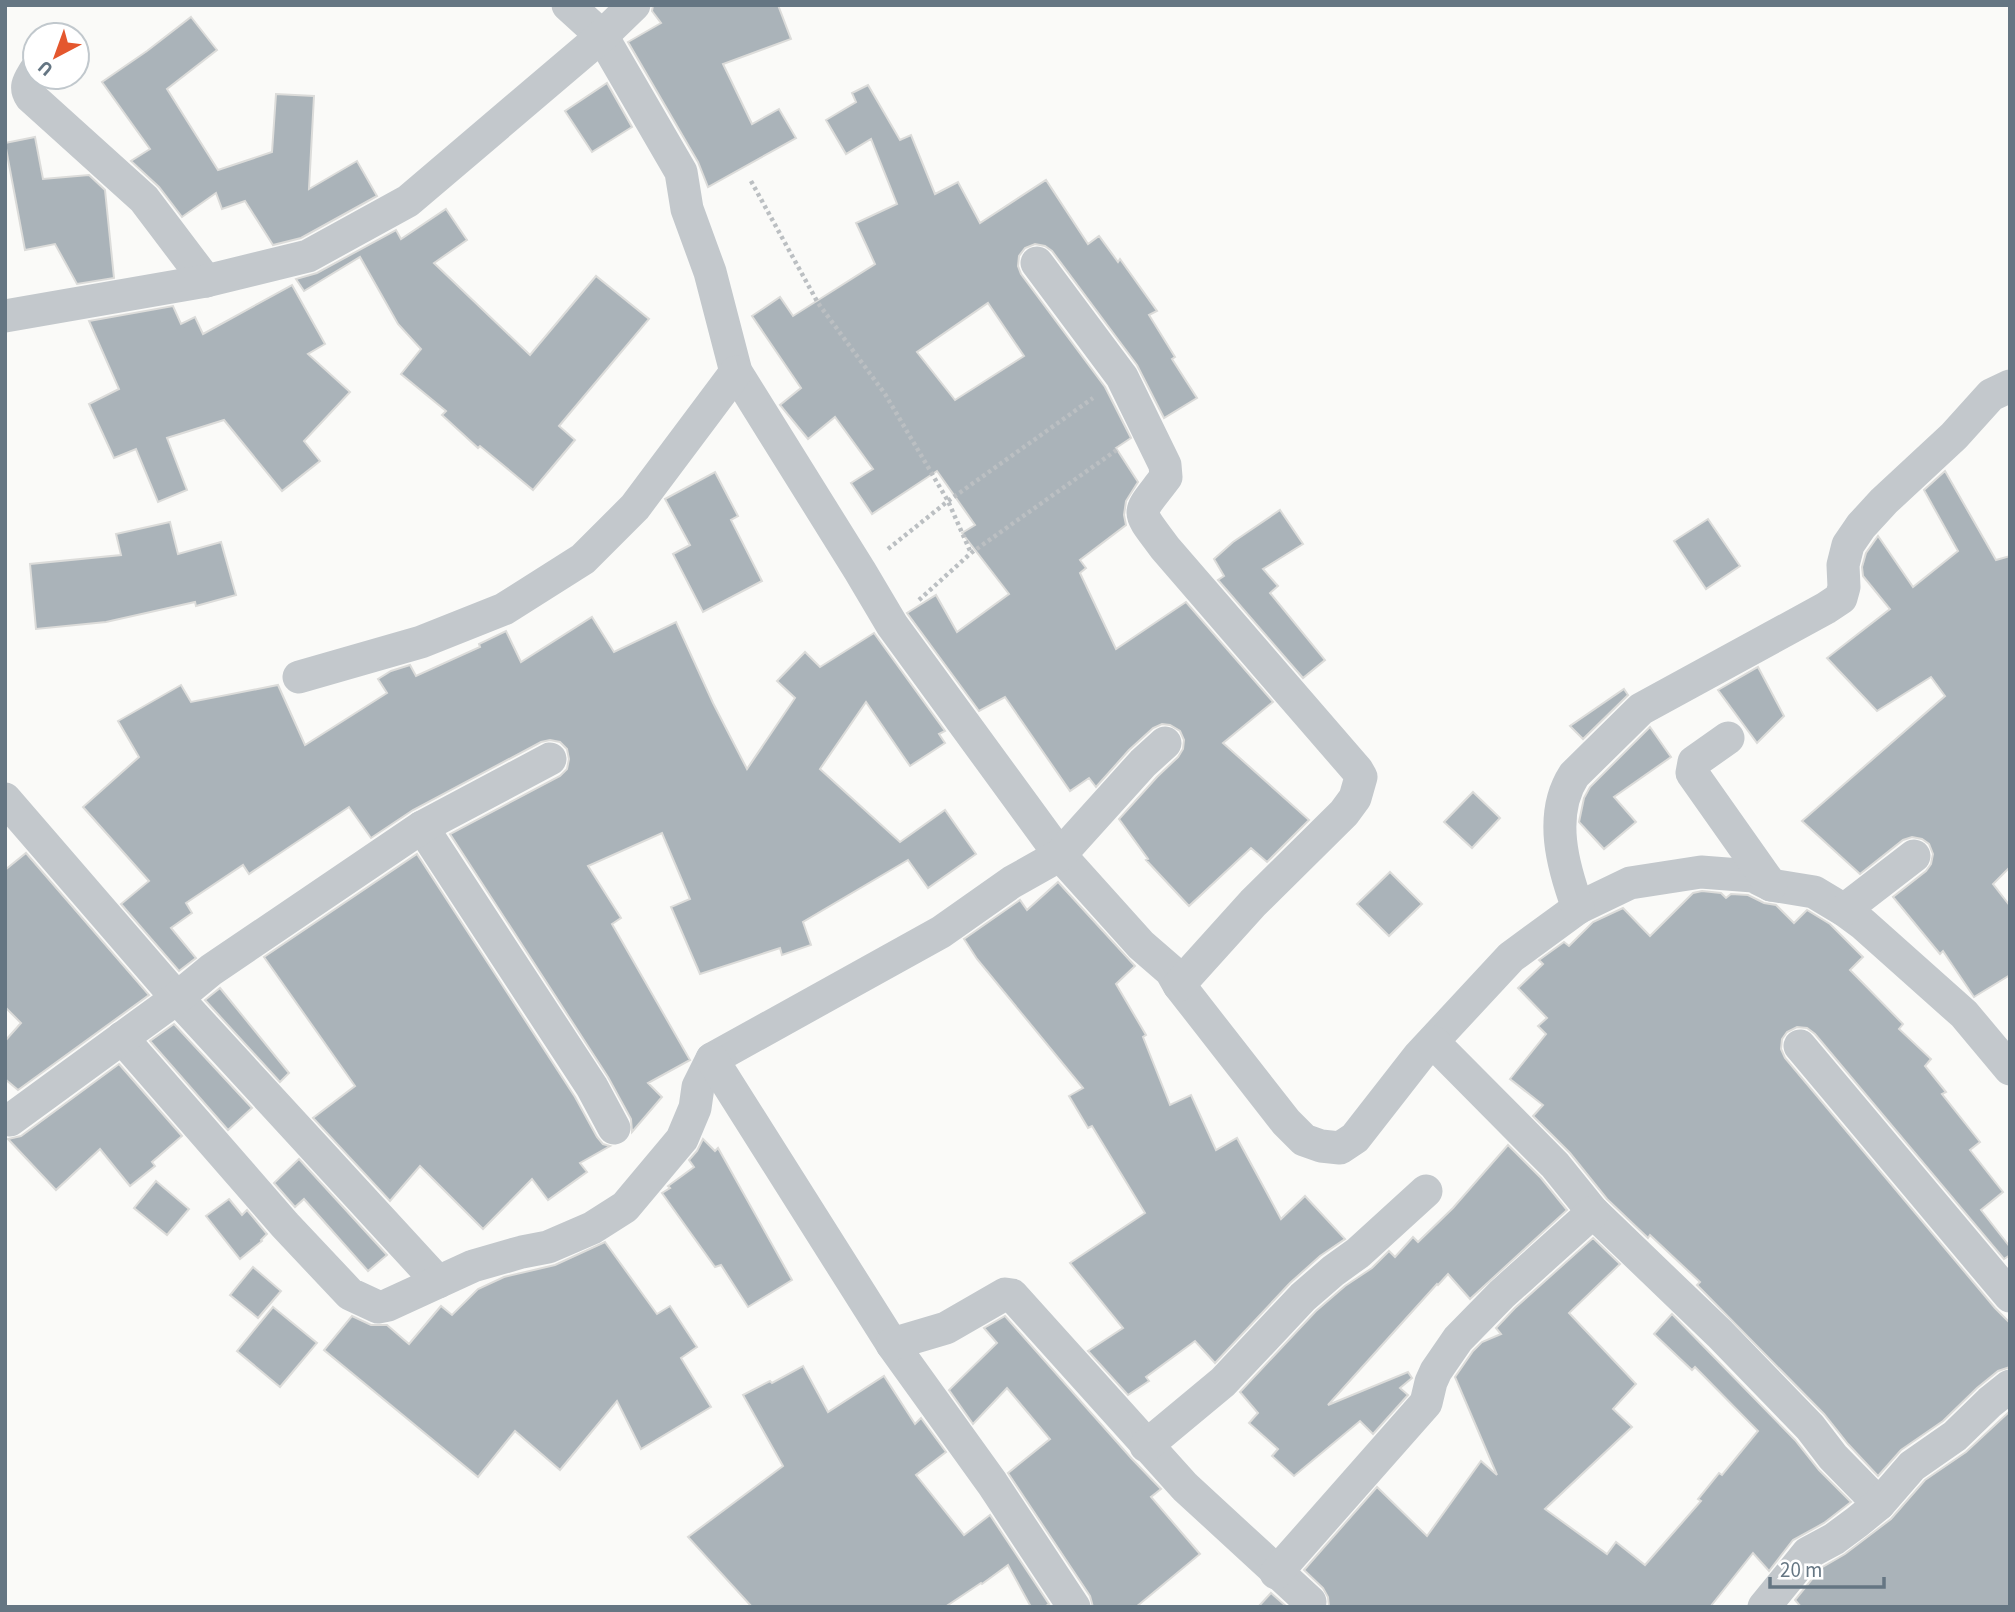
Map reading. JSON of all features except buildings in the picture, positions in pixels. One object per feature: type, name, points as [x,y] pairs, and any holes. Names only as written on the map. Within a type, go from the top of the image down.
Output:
[{"type":"street","points":[[568,5],[602,36],[681,172],[687,209],[710,272],[736,372],[892,625],[1060,855],[1141,945],[1171,971],[1179,985],[1286,1122],[1304,1140],[1321,1146],[1340,1148],[1355,1138],[1433,1041],[1511,957],[1578,908],[1630,883],[1701,872],[1753,876],[1771,885],[1814,892],[1844,910],[1964,1014],[2010,1069]]},
{"type":"street","points":[[5,316],[206,281],[308,256],[408,201],[602,36],[634,5]]},
{"type":"street","points":[[28,91],[144,199],[206,281]]},
{"type":"street","points":[[1037,263],[1122,377],[1165,465],[1166,477],[1142,507],[1142,517],[1165,548],[1361,777],[1355,798],[1344,813],[1253,903],[1179,985]]},
{"type":"street","points":[[299,677],[421,642],[504,609],[583,559],[635,507],[736,372]]},
{"type":"street","points":[[1578,908],[1568,883],[1559,824],[1567,785],[1574,775],[1641,709],[1840,598],[1844,587],[1843,565],[1848,545],[1861,526],[1954,436],[1991,395],[2010,386]]},
{"type":"street","points":[[1728,738],[1693,762],[1692,773],[1771,885]]},
{"type":"street","points":[[122,1038],[285,1225],[350,1294],[378,1307],[388,1305],[472,1266],[548,1247],[592,1228],[625,1207],[682,1139],[695,1108],[698,1087],[712,1059],[941,932],[1012,882],[1060,855],[1143,763],[1165,743]]},
{"type":"street","points":[[10,1120],[177,998],[211,970],[422,827],[550,759]]},
{"type":"street","points":[[5,799],[177,998],[438,1282]]},
{"type":"street","points":[[422,827],[592,1087],[614,1128]]},
{"type":"street","points":[[1844,910],[1914,856]]},
{"type":"street","points":[[1433,1041],[1555,1165],[1593,1212],[1720,1334],[1810,1427],[1833,1457],[1879,1504]]},
{"type":"street","points":[[1800,1046],[2010,1296]]},
{"type":"street","points":[[712,1059],[892,1344],[992,1483],[1074,1607]]},
{"type":"street","points":[[1146,1446],[1223,1382],[1303,1297],[1358,1253],[1426,1191]]},
{"type":"street","points":[[1276,1573],[1426,1403],[1436,1371],[1458,1339],[1502,1294],[1593,1212]]},
{"type":"street","points":[[892,1344],[946,1328],[1005,1294],[1012,1295],[1185,1487],[1310,1602]]},
{"type":"street","points":[[1764,1607],[1808,1553],[1834,1539],[1879,1504],[1912,1466],[1955,1436],[2010,1386]]},
{"type":"path","points":[[751,181],[818,303],[885,394],[948,501],[971,553]]},
{"type":"path","points":[[860,571],[948,501],[1122,377]]},
{"type":"path","points":[[892,625],[971,553],[1147,429]]}]
